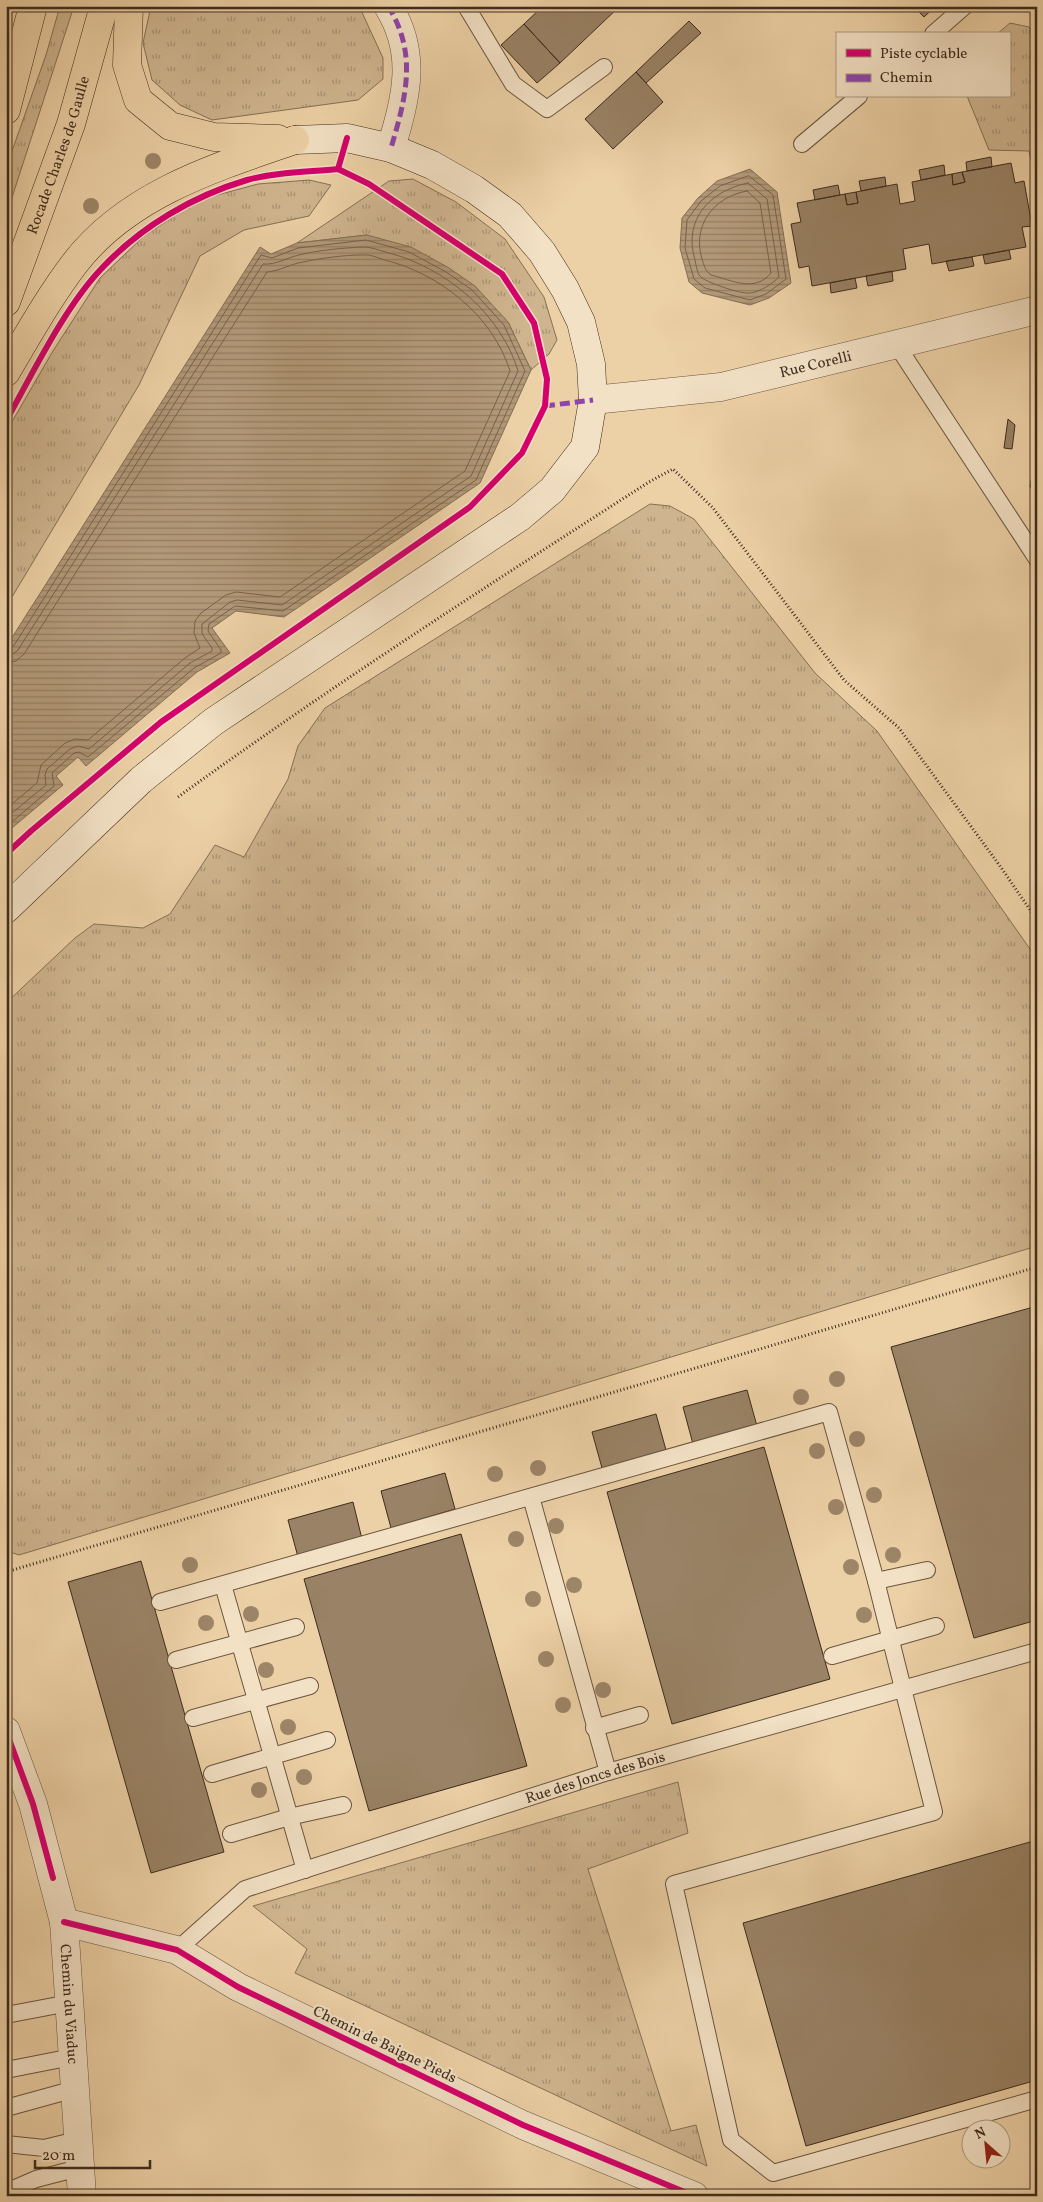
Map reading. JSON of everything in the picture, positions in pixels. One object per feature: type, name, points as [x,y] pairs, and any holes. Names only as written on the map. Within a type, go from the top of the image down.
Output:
[{"type":"main road","points":[[6,110],[33,6]]},
{"type":"main road","name":"Rocade Charles de Gaulle","points":[[6,302],[71,124],[104,6]]},
{"type":"main road","points":[[129,6],[127,65],[138,100],[170,126],[214,137],[295,140]]},
{"type":"main road","points":[[6,372],[39,315],[76,262],[114,224],[168,189],[212,168],[295,140]]},
{"type":"street","points":[[388,6],[399,23],[404,40],[408,78],[391,148]]},
{"type":"street","points":[[6,909],[141,780],[213,722],[520,517],[552,490],[585,447],[593,400],[591,364],[581,322],[565,289],[542,252],[510,215],[474,188],[432,165],[391,148],[347,138],[295,140]]},
{"type":"street","name":"Rue Corelli","points":[[593,400],[721,387],[1037,310]]},
{"type":"street","name":"Chemin du Viaduc","points":[[6,1731],[33,1804],[64,1922],[82,2196]]},
{"type":"street","name":"Chemin de Baigne Pieds","points":[[64,1922],[177,1950],[238,1987],[523,2125],[694,2196]]},
{"type":"lane","points":[[466,6],[513,84],[547,109],[604,67]]},
{"type":"lane","points":[[935,32],[965,6]]},
{"type":"lane","points":[[802,144],[857,98]]},
{"type":"lane","points":[[896,344],[1037,559]]},
{"type":"lane","points":[[160,1602],[829,1412],[876,1581],[934,1812],[674,1884],[732,2140],[773,2173],[1037,2099]]},
{"type":"lane","points":[[531,1497],[594,1728],[608,1772]]},
{"type":"lane","points":[[876,1581],[928,1570]]},
{"type":"lane","points":[[223,1585],[306,1870]]},
{"type":"lane","points":[[832,1656],[936,1626]]},
{"type":"lane","points":[[176,1660],[240,1644],[296,1627]]},
{"type":"lane","name":"Rue des Joncs des Bois","points":[[177,1950],[245,1888],[608,1772],[903,1687],[1037,1651]]},
{"type":"lane","points":[[193,1718],[310,1686]]},
{"type":"lane","points":[[594,1728],[640,1715]]},
{"type":"lane","points":[[212,1774],[327,1740]]},
{"type":"lane","points":[[231,1834],[290,1817],[344,1806]]},
{"type":"lane","points":[[6,2015],[69,2003]]},
{"type":"lane","points":[[6,2070],[72,2057]]},
{"type":"lane","points":[[6,2108],[75,2089]]},
{"type":"lane","points":[[6,2144],[44,2148],[77,2140]]},
{"type":"lane","points":[[6,2192],[36,2179],[79,2168]]},
{"type":"path","points":[[177,798],[270,730],[425,626],[649,482],[673,470],[713,508],[844,680],[899,728],[1037,920]]},
{"type":"path","points":[[6,1572],[1037,1267]]},
{"type":"green space","points":[[60,6],[74,6],[6,216],[6,168],[46,55]]},
{"type":"green space","points":[[151,6],[359,6],[383,58],[383,79],[358,100],[212,120],[180,105],[152,80],[143,43]]},
{"type":"green space","points":[[1010,23],[1029,27],[1037,37],[1037,183],[1029,151],[989,150],[968,98],[1010,98],[1010,32],[999,32]]},
{"type":"green space","points":[[413,179],[456,202],[505,239],[544,297],[557,340],[549,354],[531,370],[508,322],[367,235],[297,243],[389,181]]},
{"type":"green space","points":[[309,180],[331,185],[309,216],[244,230],[200,256],[139,385],[6,607],[6,432],[53,351],[100,278],[144,236],[199,200],[258,184]]},
{"type":"green space","points":[[650,504],[670,506],[694,519],[815,673],[877,731],[1037,959],[1037,1246],[19,1555],[7,1551],[6,1003],[75,938],[94,924],[143,928],[170,914],[215,845],[244,857],[288,779],[298,746],[325,708]]},
{"type":"green space","points":[[678,1782],[688,1833],[588,1869],[671,2131],[696,2125],[707,2166],[295,1973],[307,1949],[253,1906]]},
{"type":"water","points":[[750,169],[777,192],[791,283],[769,298],[750,305],[702,293],[689,282],[680,248],[682,218],[698,198],[717,181]]},
{"type":"water","points":[[367,235],[411,247],[449,268],[475,286],[508,322],[531,370],[480,483],[284,617],[236,611],[212,628],[230,653],[197,672],[86,766],[78,757],[56,776],[63,785],[6,833],[6,647],[260,247],[271,254],[297,243]]},
{"type":"building","points":[[543,6],[620,6],[560,63],[524,24]]},
{"type":"building","points":[[913,6],[936,6],[924,17]]},
{"type":"building","points":[[689,21],[701,33],[646,83],[636,72]]},
{"type":"building","points":[[524,24],[560,63],[537,83],[501,45]]},
{"type":"building","points":[[636,72],[663,102],[613,149],[585,119]]},
{"type":"building","points":[[991,157],[992,167],[967,171],[966,162]]},
{"type":"building","points":[[1011,163],[1015,183],[1024,181],[1032,226],[1022,227],[1026,247],[932,264],[929,244],[903,249],[906,269],[812,286],[809,266],[799,268],[791,224],[801,222],[797,203],[845,194],[847,205],[858,203],[856,192],[897,184],[900,204],[915,201],[912,182],[952,174],[953,185],[965,182],[962,172]]},
{"type":"building","points":[[944,165],[945,175],[921,180],[919,170]]},
{"type":"building","points":[[962,172],[965,182],[953,185],[952,174]]},
{"type":"building","points":[[885,177],[886,186],[861,191],[859,181]]},
{"type":"building","points":[[838,185],[840,195],[815,200],[813,190]]},
{"type":"building","points":[[856,192],[858,203],[847,205],[845,194]]},
{"type":"building","points":[[1009,250],[1011,259],[985,264],[983,255]]},
{"type":"building","points":[[972,257],[974,266],[949,271],[946,261]]},
{"type":"building","points":[[892,271],[893,281],[868,286],[866,276]]},
{"type":"building","points":[[855,278],[857,288],[831,293],[830,283]]},
{"type":"building","points":[[1008,419],[1015,425],[1012,449],[1004,448]]},
{"type":"building","points":[[1035,455],[1037,455],[1037,489],[1030,487]]},
{"type":"building","points":[[1037,1306],[1037,1620],[974,1638],[891,1347]]},
{"type":"building","points":[[747,1390],[757,1426],[693,1444],[683,1407]]},
{"type":"building","points":[[656,1414],[666,1450],[602,1468],[592,1432]]},
{"type":"building","points":[[764,1447],[830,1679],[672,1724],[607,1492]]},
{"type":"building","points":[[445,1473],[455,1509],[391,1528],[381,1491]]},
{"type":"building","points":[[353,1502],[362,1539],[298,1557],[288,1520]]},
{"type":"building","points":[[461,1534],[527,1766],[369,1811],[304,1579]]},
{"type":"building","points":[[141,1561],[224,1852],[151,1873],[68,1582]]},
{"type":"building","points":[[1037,1840],[1037,2080],[806,2146],[743,1923]]},
{"type":"marked path","points":[[388,6],[403,41],[406,59],[405,93],[391,148]]},
{"type":"marked path","points":[[545,406],[593,400]]},
{"type":"cycle path","points":[[6,421],[50,341],[76,301],[103,267],[134,238],[169,214],[188,204],[247,180],[269,175],[338,169],[347,138]]},
{"type":"cycle path","points":[[6,854],[161,722],[470,507],[522,453],[545,406],[547,379],[534,323],[502,274],[369,184],[338,169]]},
{"type":"cycle path","points":[[6,1731],[33,1804],[53,1878]]},
{"type":"cycle path","points":[[64,1922],[177,1950],[238,1987],[523,2125],[694,2196]]}]
